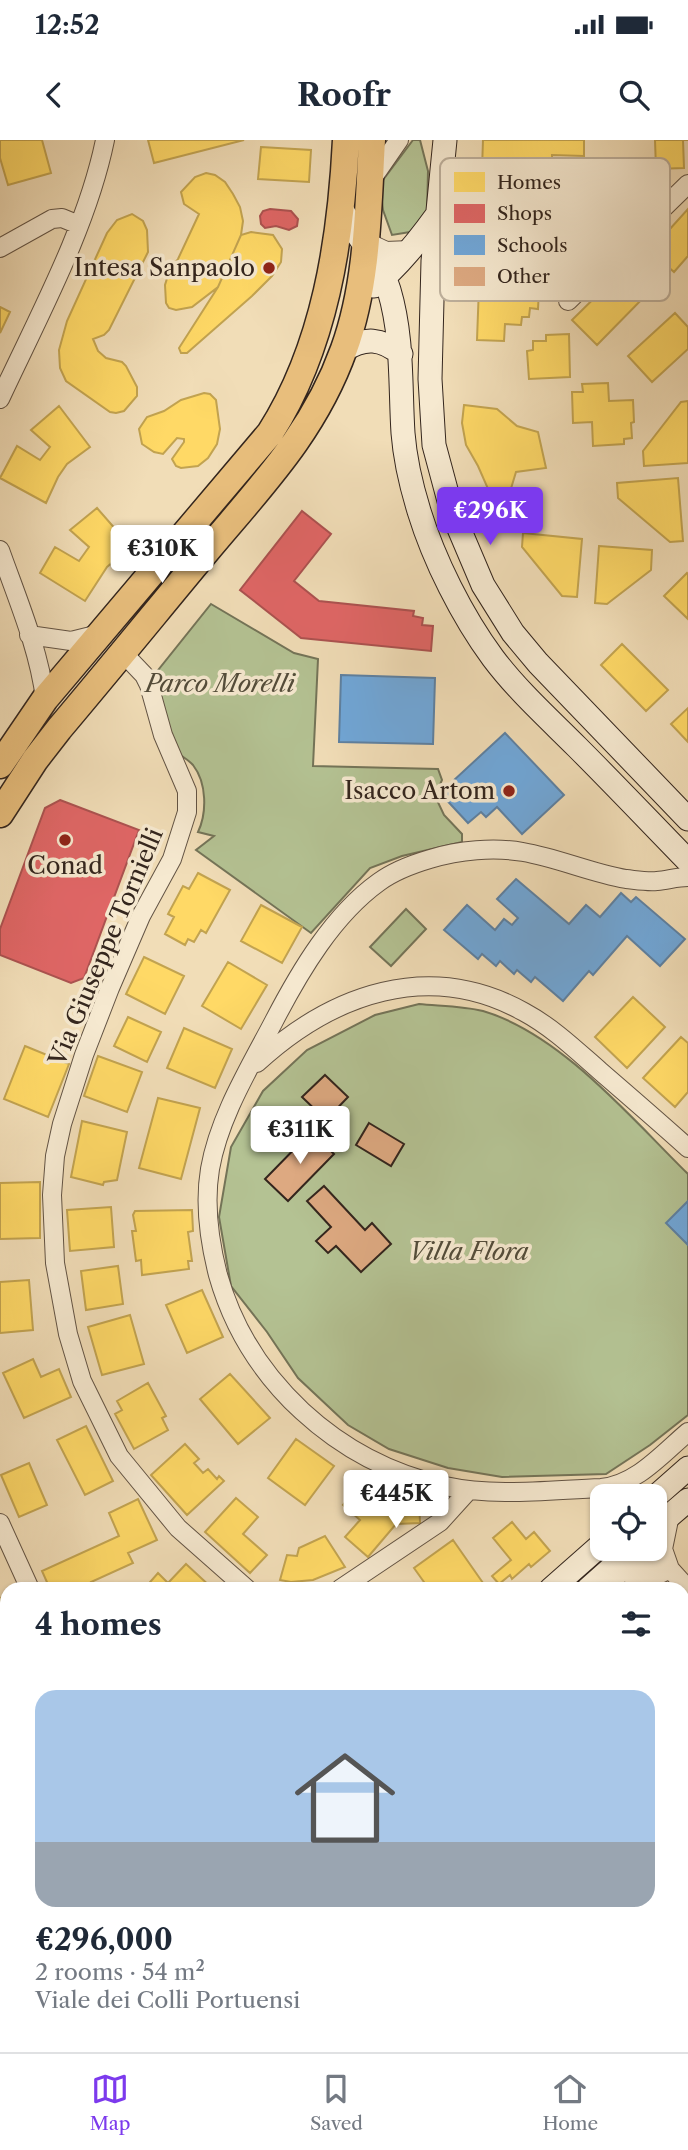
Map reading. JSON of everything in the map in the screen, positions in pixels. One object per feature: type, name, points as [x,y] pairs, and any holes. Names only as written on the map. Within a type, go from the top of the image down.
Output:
[{"type":"main road","points":[[0,765],[45,699],[271,433],[285,408],[302,369],[323,306],[341,208],[346,140]]},
{"type":"main road","points":[[0,814],[35,760],[260,489],[303,434],[319,407],[344,350],[358,298],[372,140]]},
{"type":"street","points":[[0,398],[79,225],[105,140]]},
{"type":"street","points":[[370,182],[399,140]]},
{"type":"street","points":[[443,158],[445,140]]},
{"type":"street","points":[[670,202],[688,184]]},
{"type":"street","points":[[440,187],[433,261],[431,402],[434,445],[456,524],[483,585],[526,649],[688,819]]},
{"type":"street","points":[[341,208],[350,224],[365,241],[385,277],[397,323],[401,355],[404,445],[416,500],[437,558],[476,633],[497,663],[527,696],[688,861]]},
{"type":"street","points":[[358,298],[385,277],[437,215]]},
{"type":"street","points":[[0,248],[55,218],[79,225]]},
{"type":"street","points":[[365,241],[386,251],[410,250]]},
{"type":"street","points":[[344,350],[355,343],[371,339],[386,344],[401,355]]},
{"type":"street","points":[[0,550],[29,635],[45,699]]},
{"type":"street","points":[[137,592],[148,599],[156,611]]},
{"type":"street","points":[[29,635],[71,641],[99,634]]},
{"type":"street","name":"Via Giuseppe Tornielli","points":[[122,653],[144,675],[149,685],[166,742],[187,791],[187,812],[172,859],[141,916],[110,988],[65,1115],[55,1156],[52,1195],[55,1263],[68,1334],[82,1381],[119,1456],[178,1528],[239,1582]]},
{"type":"street","points":[[672,844],[688,827]]},
{"type":"street","points":[[688,877],[654,881],[624,878],[508,850],[445,855],[389,876],[356,902],[329,934],[289,994],[220,1131],[212,1159],[208,1192],[212,1252],[224,1293],[242,1337],[288,1398],[335,1438],[368,1457],[408,1474],[469,1490],[519,1491],[615,1486],[638,1475],[688,1432]]},
{"type":"street","points":[[249,1070],[303,1025],[354,1000],[407,987],[434,986],[465,990],[515,1007],[548,1027],[688,1148]]},
{"type":"street","points":[[667,1487],[688,1468]]},
{"type":"street","points":[[350,1582],[440,1522],[469,1490]]},
{"type":"street","points":[[667,1518],[688,1500]]},
{"type":"street","points":[[0,1523],[27,1582]]},
{"type":"street","points":[[559,1582],[590,1555]]},
{"type":"street","points":[[667,1560],[670,1569],[682,1582]]},
{"type":"street","points":[[595,1582],[619,1561]]},
{"type":"street","points":[[602,1582],[643,1565],[670,1569]]},
{"type":"street","points":[[644,1582],[670,1569]]},
{"type":"green space","points":[[413,140],[420,140],[428,171],[427,215],[410,232],[392,235],[383,210],[380,184]]},
{"type":"green space","name":"Parco Morelli","points":[[211,604],[294,653],[318,659],[313,766],[438,769],[442,780],[435,796],[444,815],[462,834],[462,842],[402,856],[370,868],[311,933],[196,850],[214,836],[198,832],[204,807],[201,780],[193,765],[173,747],[155,674]]},
{"type":"green space","points":[[406,909],[426,929],[391,966],[370,947]]},
{"type":"green space","name":"Villa Flora","points":[[419,1004],[483,1011],[512,1022],[540,1038],[593,1080],[688,1174],[688,1415],[650,1445],[606,1474],[502,1477],[448,1468],[389,1449],[348,1425],[298,1378],[231,1286],[219,1217],[231,1147],[263,1091],[307,1050],[375,1015]]},
{"type":"building: Homes","points":[[0,140],[42,140],[51,173],[8,185],[0,158]]},
{"type":"building: Homes","points":[[148,140],[244,140],[154,163]]},
{"type":"building: Homes","points":[[483,140],[584,140],[584,156],[482,158]]},
{"type":"building: Homes","points":[[655,140],[683,140],[684,168],[670,168],[670,158],[656,158]]},
{"type":"building: Homes","points":[[261,147],[311,150],[309,182],[258,179]]},
{"type":"building: Homes","points":[[206,173],[225,182],[233,194],[243,221],[241,235],[218,287],[192,307],[176,310],[169,308],[166,303],[165,285],[170,269],[178,259],[199,214],[184,204],[181,192],[195,177]]},
{"type":"building: Homes","points":[[688,209],[688,256],[674,272],[670,268],[670,229]]},
{"type":"building: Homes","points":[[132,214],[143,221],[147,230],[148,252],[109,330],[93,339],[98,351],[106,358],[122,362],[126,366],[137,387],[137,396],[124,411],[116,413],[110,412],[66,381],[60,368],[59,350],[67,321],[107,233],[117,220]]},
{"type":"building: Homes","points":[[251,232],[273,235],[282,249],[281,262],[272,276],[252,296],[187,353],[181,353],[179,348],[218,287],[241,235]]},
{"type":"building: Homes","points":[[478,301],[538,301],[538,309],[530,308],[529,317],[522,317],[521,325],[505,324],[504,341],[477,340]]},
{"type":"building: Homes","points":[[591,301],[640,301],[597,345],[572,320]]},
{"type":"building: Homes","points":[[0,307],[10,312],[0,333]]},
{"type":"building: Homes","points":[[675,313],[688,327],[688,349],[652,382],[628,356]]},
{"type":"building: Homes","points":[[569,334],[570,377],[529,379],[527,351],[533,350],[533,341],[546,341],[546,335]]},
{"type":"building: Homes","points":[[608,383],[609,401],[633,400],[632,438],[624,439],[624,444],[593,446],[592,422],[573,423],[572,392],[583,392],[582,384]]},
{"type":"building: Homes","points":[[204,393],[210,394],[216,400],[220,429],[217,444],[208,458],[198,466],[181,468],[176,466],[172,459],[184,439],[177,438],[163,454],[142,444],[139,429],[147,417],[164,411],[181,400]]},
{"type":"building: Homes","points":[[688,401],[688,463],[644,466],[643,451],[681,402]]},
{"type":"building: Homes","points":[[464,405],[497,409],[517,426],[538,432],[546,468],[516,472],[509,495],[492,498],[466,445],[462,423]]},
{"type":"building: Homes","points":[[59,406],[90,447],[67,464],[46,503],[0,478],[17,446],[40,460],[50,447],[31,430]]},
{"type":"building: Homes","points":[[678,478],[683,541],[670,542],[618,498],[617,483]]},
{"type":"building: Homes","points":[[97,508],[131,547],[107,567],[85,601],[40,573],[55,547],[79,561],[89,547],[70,530]]},
{"type":"building: Homes","points":[[523,533],[582,539],[577,597],[562,596],[522,547]]},
{"type":"building: Homes","points":[[599,546],[652,550],[651,570],[607,604],[595,603]]},
{"type":"building: Homes","points":[[688,574],[688,619],[664,596]]},
{"type":"building: Homes","points":[[622,644],[668,690],[646,711],[601,665]]},
{"type":"building: Homes","points":[[688,708],[688,742],[671,724]]},
{"type":"building: Homes","points":[[198,873],[230,890],[206,933],[201,930],[194,942],[188,939],[185,945],[165,934],[174,917],[168,914],[183,886],[189,889]]},
{"type":"building: Homes","points":[[261,905],[302,927],[282,963],[241,941]]},
{"type":"building: Homes","points":[[144,957],[184,976],[165,1014],[126,994]]},
{"type":"building: Homes","points":[[228,962],[267,985],[241,1029],[202,1006]]},
{"type":"building: Homes","points":[[633,997],[665,1027],[627,1068],[595,1037]]},
{"type":"building: Homes","points":[[128,1017],[161,1032],[147,1062],[114,1046]]},
{"type":"building: Homes","points":[[184,1028],[232,1049],[215,1088],[167,1068]]},
{"type":"building: Homes","points":[[681,1037],[688,1043],[688,1092],[675,1107],[643,1078]]},
{"type":"building: Homes","points":[[25,1046],[69,1064],[48,1117],[4,1099]]},
{"type":"building: Homes","points":[[98,1056],[142,1072],[127,1112],[84,1096]]},
{"type":"building: Homes","points":[[158,1098],[200,1108],[181,1179],[139,1168]]},
{"type":"building: Homes","points":[[82,1121],[127,1132],[117,1180],[104,1182],[103,1185],[71,1177]]},
{"type":"building: Homes","points":[[40,1182],[40,1238],[0,1239],[0,1183]]},
{"type":"building: Homes","points":[[111,1207],[114,1247],[70,1251],[67,1210]]},
{"type":"building: Homes","points":[[192,1210],[193,1231],[188,1232],[192,1261],[188,1261],[189,1269],[142,1275],[141,1260],[136,1261],[132,1231],[136,1231],[133,1215],[135,1211]]},
{"type":"building: Homes","points":[[118,1266],[123,1304],[86,1310],[81,1271]]},
{"type":"building: Homes","points":[[29,1280],[33,1330],[0,1333],[0,1282]]},
{"type":"building: Homes","points":[[202,1290],[223,1337],[187,1353],[166,1305]]},
{"type":"building: Homes","points":[[130,1315],[144,1364],[102,1375],[88,1327]]},
{"type":"building: Homes","points":[[33,1359],[41,1377],[59,1369],[71,1397],[24,1418],[3,1373]]},
{"type":"building: Homes","points":[[230,1374],[270,1418],[238,1444],[200,1399]]},
{"type":"building: Homes","points":[[148,1383],[166,1416],[162,1418],[168,1430],[134,1449],[115,1414],[122,1410],[117,1401]]},
{"type":"building: Homes","points":[[86,1426],[113,1481],[85,1495],[57,1440]]},
{"type":"building: Homes","points":[[296,1439],[334,1466],[305,1505],[268,1478]]},
{"type":"building: Homes","points":[[185,1444],[199,1459],[194,1463],[203,1473],[208,1469],[217,1479],[219,1476],[224,1481],[187,1515],[151,1475]]},
{"type":"building: Homes","points":[[29,1463],[47,1505],[19,1517],[1,1475]]},
{"type":"building: Homes","points":[[365,1479],[389,1500],[419,1499],[420,1523],[396,1524],[368,1557],[345,1537],[360,1520],[343,1505]]},
{"type":"building: Homes","points":[[236,1498],[258,1517],[243,1534],[267,1555],[250,1573],[205,1532]]},
{"type":"building: Homes","points":[[138,1499],[157,1540],[128,1553],[133,1563],[91,1582],[47,1582],[42,1571],[119,1536],[109,1513]]},
{"type":"building: Homes","points":[[512,1522],[526,1539],[534,1532],[550,1551],[512,1579],[510,1575],[497,1582],[492,1576],[511,1560],[493,1538]]},
{"type":"building: Homes","points":[[325,1536],[345,1567],[313,1580],[280,1580],[287,1555],[297,1556],[299,1548]]},
{"type":"building: Homes","points":[[453,1540],[482,1582],[424,1582],[414,1568]]},
{"type":"building: Homes","points":[[186,1564],[205,1582],[169,1582]]},
{"type":"building: Homes","points":[[158,1573],[167,1582],[150,1582]]},
{"type":"building: Shops","points":[[263,211],[291,211],[298,219],[297,226],[289,230],[276,226],[265,228],[261,224],[260,216]]},
{"type":"building: Shops","points":[[302,511],[331,534],[294,581],[319,601],[414,611],[413,616],[423,618],[422,625],[433,626],[431,651],[301,638],[240,590]]},
{"type":"building: Shops","points":[[60,800],[139,830],[84,978],[71,983],[0,955],[0,929],[45,808]]},
{"type":"building: Schools","points":[[341,675],[435,678],[433,744],[339,742]]},
{"type":"building: Schools","points":[[505,733],[564,795],[522,834],[497,807],[486,817],[481,812],[468,823],[440,793]]},
{"type":"building: Schools","points":[[516,879],[569,924],[586,905],[600,917],[621,893],[631,902],[636,897],[685,939],[660,966],[627,936],[593,975],[589,971],[563,1001],[535,977],[531,982],[517,970],[514,974],[500,961],[496,966],[482,954],[478,959],[444,930],[467,905],[495,930],[504,919],[512,925],[518,918],[497,899]]},
{"type":"building: Schools","points":[[688,1201],[688,1245],[666,1223]]},
{"type":"building: Other","points":[[325,1075],[348,1097],[326,1120],[302,1097]]},
{"type":"building: Other","points":[[369,1123],[404,1144],[391,1166],[356,1145]]},
{"type":"building: Other","points":[[311,1132],[334,1154],[288,1201],[265,1179]]},
{"type":"building: Other","points":[[324,1186],[365,1230],[372,1223],[391,1244],[361,1272],[336,1246],[328,1253],[316,1241],[331,1227],[307,1201]]},
{"type":"place","name":"Intesa Sanpaolo","points":[[269,268]]},
{"type":"place","name":"Isacco Artom","points":[[509,791]]},
{"type":"place","name":"Conad","points":[[65,840]]}]
